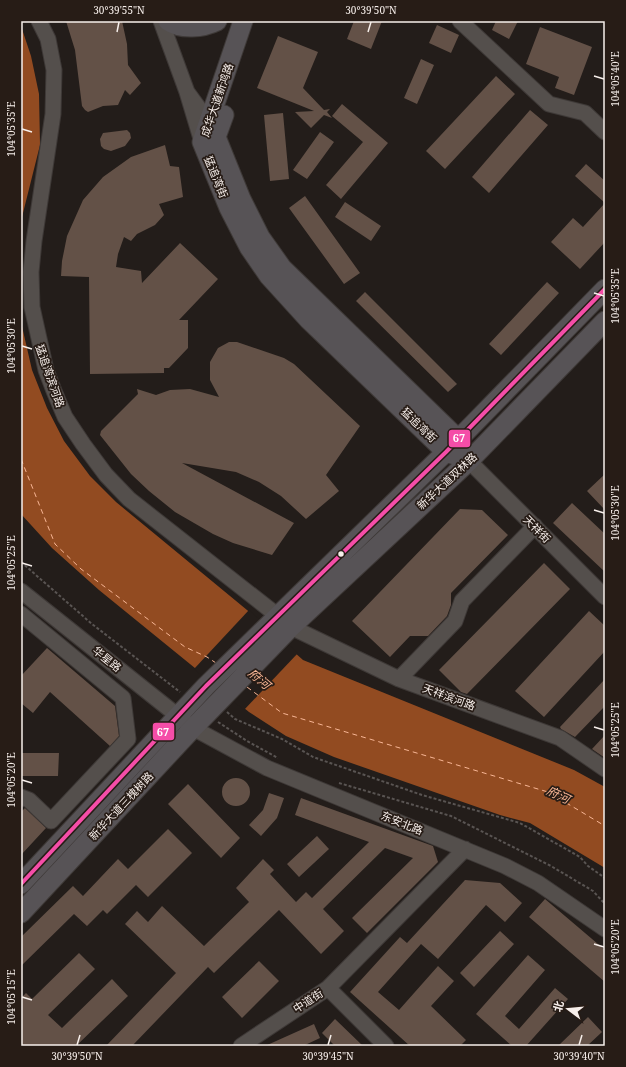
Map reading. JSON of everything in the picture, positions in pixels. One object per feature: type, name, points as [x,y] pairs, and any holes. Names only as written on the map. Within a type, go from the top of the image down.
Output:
[{"type":"main road","points":[[168,21],[176,26],[184,27],[212,24],[217,21]]},
{"type":"main road","name":"成华大道新鸿路","points":[[209,134],[243,21]]},
{"type":"main road","name":"成华大道新鸿路","points":[[209,134],[256,21]]},
{"type":"main road","name":"猛追湾街","points":[[209,134],[260,237],[282,268],[469,461]]},
{"type":"main road","name":"新华大道双林路","points":[[281,625],[452,445],[605,288]]},
{"type":"main road","name":"新华大道双林路","points":[[281,625],[469,461],[605,322]]},
{"type":"main road","name":"新华大道三槐树路","points":[[21,884],[206,686],[281,625]]},
{"type":"main road","name":"新华大道三槐树路","points":[[21,913],[215,706],[281,625]]},
{"type":"street","name":"猛追湾滨河路","points":[[39,21],[48,39],[54,70],[53,114],[34,241],[31,272],[32,307],[39,344],[54,391],[65,417],[83,444],[106,475],[129,499],[281,625]]},
{"type":"street","name":"猛追湾街","points":[[161,21],[187,92],[209,134]]},
{"type":"street","points":[[460,21],[549,104],[585,113],[605,132]]},
{"type":"street","name":"猛追湾街","points":[[187,92],[209,134]]},
{"type":"street","name":"天祥街","points":[[469,461],[605,597]]},
{"type":"street","points":[[399,678],[455,621],[462,601],[535,526]]},
{"type":"street","name":"华星路","points":[[21,590],[193,728]]},
{"type":"street","points":[[21,614],[123,698],[128,739],[51,821],[29,800],[21,797]]},
{"type":"street","name":"天祥滨河路","points":[[281,625],[399,678],[560,738],[605,769]]},
{"type":"street","name":"东安北路","points":[[193,728],[267,768],[505,866],[538,883],[605,929]]},
{"type":"street","points":[[328,988],[465,849]]},
{"type":"street","name":"中道街","points":[[241,1046],[328,988],[386,1046]]},
{"type":"path","points":[[21,562],[92,624],[191,702]]},
{"type":"path","points":[[215,706],[246,741],[281,759]]},
{"type":"path","points":[[215,706],[235,719],[282,739],[313,756],[422,795],[520,823],[580,857],[588,866],[605,878]]},
{"type":"path","points":[[336,782],[451,816],[552,866],[593,891],[605,904]]},
{"type":"water","points":[[21,26],[31,56],[39,94],[40,145],[21,221]]},
{"type":"water","name":"府河","points":[[21,322],[32,370],[47,408],[64,441],[90,476],[116,502],[247,610],[303,660],[574,770],[605,787],[605,868],[530,823],[500,815],[334,757],[286,736],[249,712],[99,590],[52,548],[21,514]]},
{"type":"pier","points":[[249,610],[298,653],[244,710],[194,669]]},
{"type":"building","points":[[66,21],[122,21],[127,44],[128,65],[141,83],[130,95],[125,90],[118,105],[103,106],[88,112],[82,106],[75,50]]},
{"type":"building","points":[[354,21],[382,21],[371,49],[347,39]]},
{"type":"building","points":[[496,21],[518,21],[509,39],[492,30]]},
{"type":"building","points":[[437,25],[459,35],[451,53],[429,43]]},
{"type":"building","points":[[540,27],[592,47],[574,95],[555,88],[559,77],[526,64]]},
{"type":"building","points":[[278,36],[318,52],[303,88],[324,110],[330,109],[327,112],[332,118],[324,115],[311,128],[295,112],[314,111],[257,88]]},
{"type":"building","points":[[421,59],[434,65],[417,104],[404,98]]},
{"type":"building","points":[[496,76],[515,94],[445,169],[426,151]]},
{"type":"building","points":[[342,104],[388,143],[341,199],[326,185],[363,142],[332,116]]},
{"type":"building","points":[[530,110],[548,125],[489,193],[472,177]]},
{"type":"building","points":[[283,113],[289,179],[270,181],[264,115]]},
{"type":"building","points":[[127,130],[130,133],[131,138],[125,146],[111,151],[104,149],[101,146],[100,139],[103,133]]},
{"type":"building","points":[[320,132],[334,142],[307,179],[293,170]]},
{"type":"building","points":[[165,145],[170,166],[179,167],[183,197],[159,204],[164,215],[155,225],[137,234],[131,241],[124,237],[118,254],[116,267],[141,271],[142,283],[180,243],[218,279],[179,320],[188,320],[188,348],[169,368],[164,368],[164,373],[90,374],[89,277],[61,276],[62,261],[67,236],[83,200],[103,177],[131,157]]},
{"type":"building","points":[[586,164],[605,181],[605,203],[575,176]]},
{"type":"building","points":[[305,196],[360,273],[344,284],[289,208]]},
{"type":"building","points":[[345,202],[381,226],[371,241],[335,217]]},
{"type":"building","points":[[605,203],[605,242],[580,269],[551,242],[573,218],[583,227]]},
{"type":"building","points":[[547,282],[559,293],[501,355],[489,344]]},
{"type":"building","points":[[365,292],[457,384],[448,392],[356,301]]},
{"type":"building","points":[[229,342],[237,342],[284,358],[294,364],[360,426],[326,475],[339,491],[306,519],[281,496],[259,482],[236,472],[182,463],[294,523],[272,555],[233,543],[213,534],[175,512],[131,474],[100,435],[101,431],[138,394],[137,389],[156,395],[170,390],[190,389],[219,397],[210,380],[210,362],[218,348]]},
{"type":"building","points":[[605,474],[605,510],[587,491]]},
{"type":"building","points":[[572,503],[605,534],[605,572],[553,523]]},
{"type":"building","points":[[460,509],[482,510],[508,535],[451,593],[451,605],[447,616],[428,636],[410,636],[390,657],[352,621]]},
{"type":"building","points":[[544,563],[570,589],[467,694],[461,692],[439,670]]},
{"type":"building","points":[[589,611],[605,626],[605,651],[544,717],[515,691]]},
{"type":"building","points":[[47,648],[115,706],[119,736],[110,746],[50,692],[33,713],[21,703],[21,676]]},
{"type":"building","points":[[605,679],[605,706],[575,737],[561,729],[560,727]]},
{"type":"building","points":[[605,735],[605,758],[592,749]]},
{"type":"building","points":[[21,753],[59,753],[58,776],[21,776]]},
{"type":"building","points":[[236,778],[242,779],[246,782],[249,786],[249,798],[246,802],[242,805],[236,806],[230,805],[226,802],[223,798],[222,792],[223,786],[226,782],[230,779]]},
{"type":"building","points":[[188,784],[240,838],[221,858],[168,804]]},
{"type":"building","points":[[269,793],[284,798],[277,818],[261,836],[249,825],[263,810]]},
{"type":"building","points":[[301,798],[433,846],[438,862],[367,933],[352,918],[413,858],[385,848],[323,909],[344,931],[321,954],[279,910],[214,973],[208,967],[132,1046],[106,1046],[176,973],[125,924],[137,911],[148,922],[162,906],[204,946],[249,902],[236,888],[263,859],[274,870],[270,874],[296,902],[306,892],[312,898],[369,842],[295,815]]},
{"type":"building","points":[[25,808],[46,828],[21,855],[21,812]]},
{"type":"building","points":[[168,829],[192,853],[148,897],[136,885],[107,914],[103,910],[87,926],[74,914],[21,966],[21,937],[73,886],[83,896],[118,859],[128,869]]},
{"type":"building","points":[[317,836],[329,849],[299,877],[287,864]]},
{"type":"building","points":[[465,880],[500,883],[522,903],[505,922],[486,905],[438,959],[421,944],[378,992],[399,1010],[438,966],[454,981],[431,1006],[466,1040],[460,1046],[410,1046],[350,992],[400,937],[407,943]]},
{"type":"building","points":[[545,899],[605,950],[605,982],[529,917]]},
{"type":"building","points":[[500,931],[514,944],[474,987],[460,973]]},
{"type":"building","points":[[79,953],[95,969],[48,1015],[62,1028],[112,979],[128,996],[76,1046],[21,1046],[21,998],[26,993],[32,999]]},
{"type":"building","points":[[528,955],[545,970],[505,1016],[519,1029],[555,988],[568,999],[526,1046],[512,1046],[476,1014]]},
{"type":"building","points":[[259,961],[279,981],[242,1018],[222,997]]},
{"type":"building","points":[[588,1017],[602,1032],[587,1046],[558,1046]]},
{"type":"building","points":[[335,1019],[363,1046],[335,1046],[322,1033]]},
{"type":"building","points":[[314,1024],[320,1038],[303,1046],[265,1046]]},
{"type":"ferry route","points":[[21,459],[55,544],[81,569],[185,647],[207,657],[216,663]]},
{"type":"ferry route","points":[[247,687],[282,713],[548,792],[605,826]]},
{"type":"transit line","name":"67","points":[[21,884],[206,686],[446,452],[605,289]]}]
